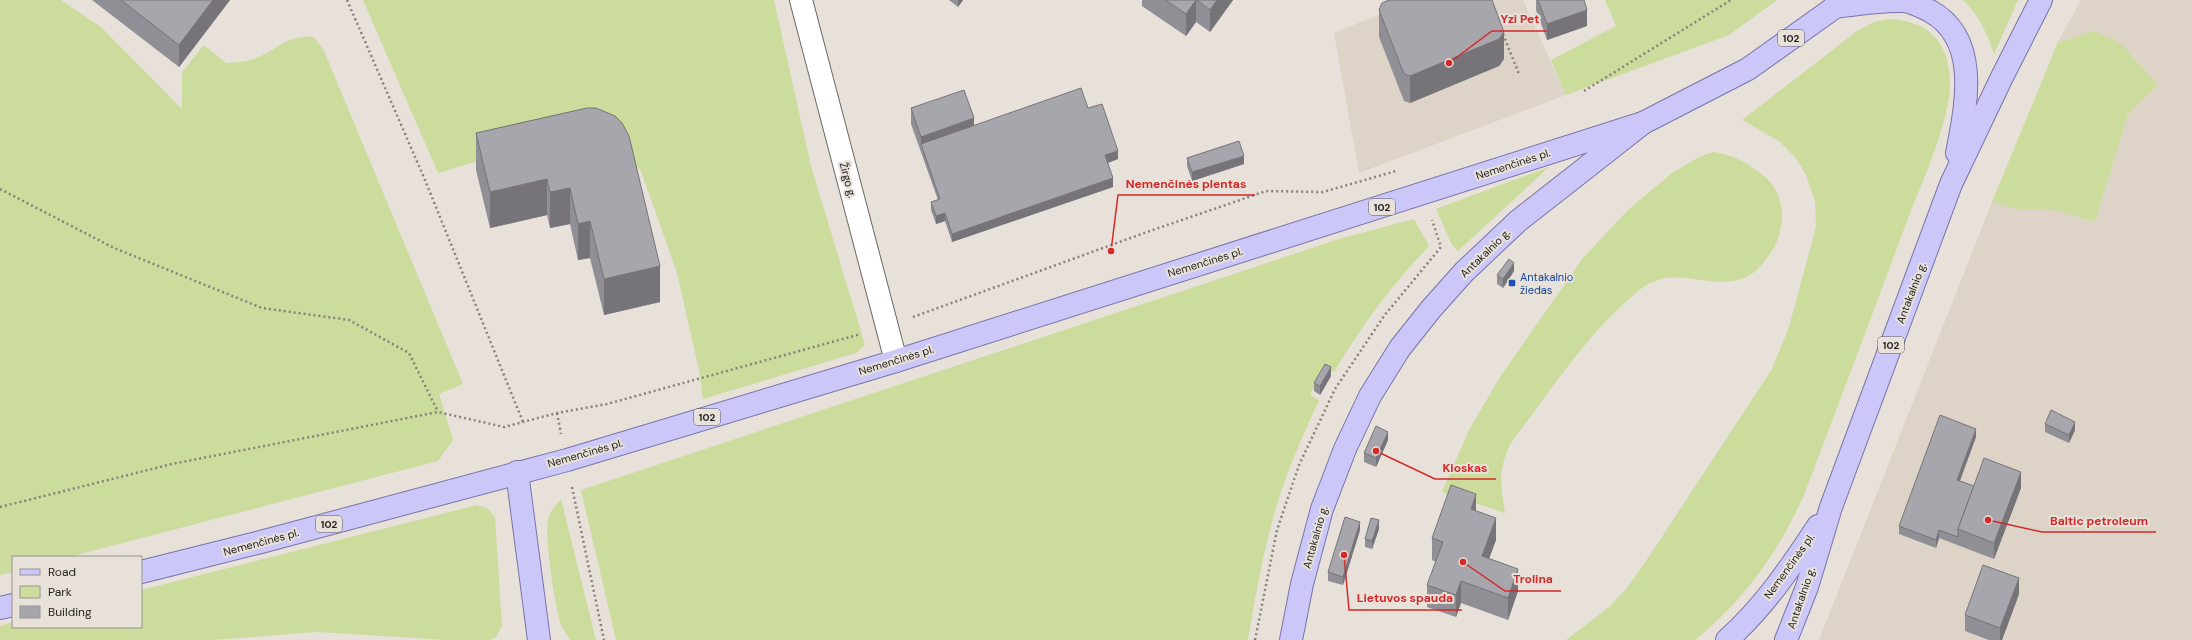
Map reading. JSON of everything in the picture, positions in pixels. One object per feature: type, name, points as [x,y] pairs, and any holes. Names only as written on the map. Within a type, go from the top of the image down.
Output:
[{"type":"main road","name":"Antakalnio g.","points":[[1786,640],[1807,587],[1830,507],[1952,184],[2002,77],[2041,0]]},
{"type":"main road","points":[[1840,4],[1905,1],[1921,6],[1940,17],[1955,32],[1961,43],[1966,66],[1966,87],[1962,129],[1952,184]]},
{"type":"main road","name":"Antakalnio g.","points":[[1291,640],[1302,584],[1322,509],[1345,449],[1370,396],[1400,348],[1431,309],[1464,272],[1518,221],[1643,123],[1748,69],[1840,4]]},
{"type":"main road","name":"Nemenčinės pl.","points":[[142,572],[257,543],[517,472],[567,460],[896,361],[1643,123]]},
{"type":"main road","points":[[517,472],[539,640]]},
{"type":"main road","name":"Nemenčinės pl.","points":[[1727,640],[1745,624],[1786,575],[1830,507]]},
{"type":"main road","points":[[0,608],[12,604]]},
{"type":"street","name":"Žirgo g.","points":[[801,0],[896,361]]},
{"type":"path","points":[[347,0],[425,180],[523,422]]},
{"type":"path","points":[[1584,92],[1731,0]]},
{"type":"path","points":[[1502,31],[1519,74]]},
{"type":"path","points":[[0,507],[172,464],[438,412],[504,427],[557,412],[607,404],[887,326],[1147,232],[1266,191],[1323,192],[1398,170]]},
{"type":"path","points":[[0,188],[114,248],[262,308],[350,320],[409,353],[438,412]]},
{"type":"path","points":[[1432,218],[1438,237]]},
{"type":"path","points":[[557,412],[604,640]]},
{"type":"shaded area","points":[[1415,0],[1523,0],[1566,95],[1359,173],[1334,33]]},
{"type":"shaded area","points":[[2081,0],[2192,0],[2192,640],[1819,640],[1992,202],[2017,209],[2056,210],[2095,222],[2128,114],[2158,85],[2095,31],[2058,42]]},
{"type":"green space","points":[[0,0],[61,0],[101,27],[182,109],[182,72],[204,45],[226,63],[251,60],[262,56],[282,44],[296,38],[314,37],[324,51],[463,384],[439,394],[453,440],[438,461],[73,556],[12,556],[12,572],[0,575]]},
{"type":"green space","points":[[363,0],[774,0],[811,166],[865,345],[856,353],[703,399],[699,370],[677,273],[641,171],[620,146],[594,126],[438,173]]},
{"type":"green space","points":[[1605,0],[1777,0],[1729,35],[1566,95],[1551,60],[1616,26]]},
{"type":"green space","points":[[1963,0],[2018,0],[1994,54],[1982,25],[1974,12]]},
{"type":"green space","points":[[1890,19],[1916,24],[1926,29],[1940,44],[1945,54],[1950,80],[1946,112],[1928,168],[1804,495],[1794,516],[1771,556],[1745,591],[1695,640],[1566,640],[1609,607],[1627,588],[1772,369],[1789,327],[1816,227],[1815,201],[1806,175],[1796,158],[1779,141],[1742,120],[1857,31],[1874,22]]},
{"type":"green space","points":[[2095,31],[2121,44],[2158,85],[2128,114],[2095,222],[2056,210],[2017,209],[1992,202],[2058,42]]},
{"type":"green space","points":[[1713,152],[1734,157],[1746,163],[1768,179],[1778,194],[1782,212],[1781,223],[1776,244],[1767,258],[1753,273],[1738,280],[1723,282],[1673,277],[1657,280],[1642,288],[1605,322],[1556,381],[1511,443],[1504,462],[1501,477],[1505,513],[1442,492],[1469,430],[1500,377],[1583,258],[1628,210],[1672,173],[1699,157]]},
{"type":"green space","points":[[1549,167],[1458,251],[1452,245],[1436,209]]},
{"type":"green space","points":[[1414,219],[1429,246],[1378,306],[1334,372],[1324,367],[1310,395],[1319,400],[1295,454],[1277,505],[1260,572],[1248,640],[616,640],[581,490],[1339,239]]},
{"type":"green space","points":[[561,499],[596,640],[570,640],[562,626],[559,616],[551,572],[547,527],[550,513]]},
{"type":"green space","points":[[477,505],[487,508],[495,517],[502,626],[496,637],[490,640],[447,640],[317,632],[212,640],[0,640],[0,626],[12,622],[12,628],[142,628],[142,590]]},
{"type":"building","points":[[121,0],[213,0],[179,45]]},
{"type":"building","points":[[1165,0],[1196,0],[1186,14]]},
{"type":"building","points":[[1197,0],[1217,0],[1210,10]]},
{"type":"building","points":[[1389,0],[1492,0],[1504,32],[1499,39],[1410,76],[1404,74],[1379,10],[1382,3]]},
{"type":"building","points":[[1538,0],[1584,0],[1587,10],[1547,24]]},
{"type":"building","points":[[1081,88],[1088,108],[1102,104],[1118,151],[1105,155],[1113,178],[952,234],[945,213],[936,216],[931,202],[940,199],[921,144]]},
{"type":"building","points":[[964,90],[974,118],[921,137],[911,108]]},
{"type":"building","points":[[587,108],[596,108],[615,116],[622,123],[629,136],[660,266],[604,279],[590,221],[578,224],[570,188],[550,192],[547,179],[490,192],[476,133]]},
{"type":"building","points":[[1239,141],[1244,156],[1192,172],[1187,158]]},
{"type":"building","points":[[1509,259],[1514,263],[1503,279],[1497,275]]},
{"type":"building","points":[[1325,364],[1331,367],[1320,386],[1314,383]]},
{"type":"building","points":[[2051,410],[2075,422],[2069,435],[2045,424]]},
{"type":"building","points":[[1940,415],[1976,429],[1957,480],[1974,486],[1958,529],[1958,537],[1939,530],[1936,540],[1899,526]]},
{"type":"building","points":[[1376,426],[1388,432],[1376,458],[1364,453]]},
{"type":"building","points":[[1984,458],[2021,472],[1994,543],[1958,529]]},
{"type":"building","points":[[1451,485],[1476,494],[1471,509],[1496,518],[1482,556],[1518,569],[1508,598],[1461,581],[1456,595],[1427,585],[1443,542],[1432,538]]},
{"type":"building","points":[[1345,517],[1360,522],[1343,577],[1328,572]]},
{"type":"building","points":[[1371,518],[1379,520],[1372,541],[1365,539]]},
{"type":"building","points":[[1983,565],[2019,578],[2000,628],[1965,615]]},
{"type":"place","name":"Yzi Pet","points":[[1449,63]]},
{"type":"place","name":"Nemenčinės plentas","points":[[1111,251]]},
{"type":"place","name":"Antakalnio žiedas","points":[[1512,283]]},
{"type":"place","name":"Kioskas","points":[[1376,451]]},
{"type":"place","name":"Baltic petroleum","points":[[1988,520]]},
{"type":"place","name":"Lietuvos spauda","points":[[1344,555]]},
{"type":"place","name":"Trolina","points":[[1463,562]]}]
